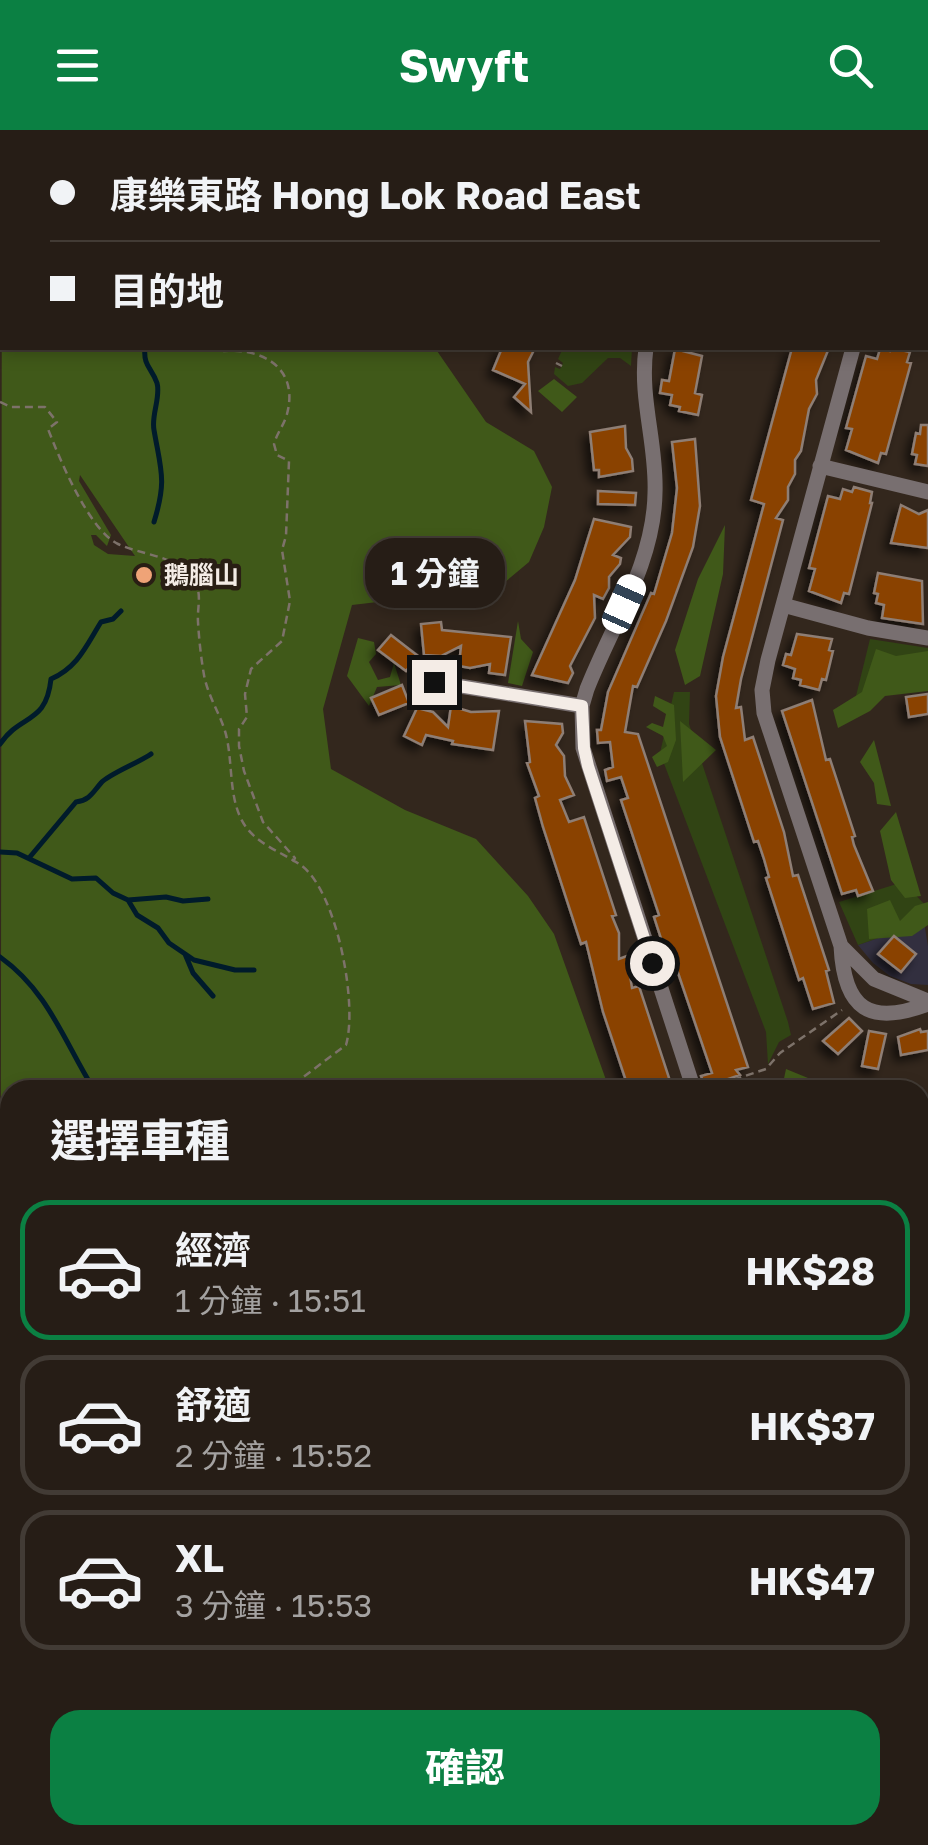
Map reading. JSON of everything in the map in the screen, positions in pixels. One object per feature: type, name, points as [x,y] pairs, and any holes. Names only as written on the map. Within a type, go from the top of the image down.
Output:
[{"type":"street","points":[[646,350],[644,408],[656,489],[652,530],[582,706],[584,748],[691,1080]]},
{"type":"street","points":[[852,350],[764,676],[764,713],[856,1001],[869,1012],[884,1015],[928,1002]]},
{"type":"street","points":[[820,466],[928,492]]},
{"type":"street","points":[[783,605],[868,628],[928,638]]},
{"type":"street","points":[[434,682],[582,706]]},
{"type":"street","points":[[841,946],[874,979],[928,1002]]},
{"type":"path","points":[[240,350],[272,360],[283,373],[287,390],[288,412],[274,444],[278,454],[290,461],[282,550],[290,601],[282,641],[251,669],[245,694],[247,718],[239,729],[239,746],[263,822],[296,858],[293,862]]},
{"type":"path","points":[[556,362],[562,366]]},
{"type":"path","points":[[0,402],[11,407],[46,407],[57,422],[48,430],[57,451],[82,504],[106,537],[178,566],[192,576],[201,595],[198,619],[203,672],[210,702],[226,734],[235,800],[246,827],[276,854],[301,866],[312,878],[326,900],[346,965],[350,1021],[344,1048],[298,1080]]},
{"type":"path","points":[[734,1080],[766,1070],[780,1054],[856,1001]]},
{"type":"shaded area","points":[[924,922],[928,985],[890,976],[858,945]]},
{"type":"green space","points":[[2,350],[436,350],[486,422],[534,451],[552,487],[544,527],[529,562],[498,588],[352,605],[323,709],[331,769],[405,810],[476,839],[528,896],[554,934],[606,1080],[1,1080]],"holes":[[[80,475],[135,556],[108,554],[94,545],[91,535],[107,546],[111,535],[79,481]]]},
{"type":"green space","points":[[562,350],[632,350],[631,366],[620,358],[608,358],[582,383],[568,386],[554,374],[555,367],[560,369],[563,363],[558,359]]},
{"type":"green space","points":[[554,379],[577,397],[562,412],[538,391]]},
{"type":"green space","points":[[725,525],[723,574],[700,676],[685,685],[675,650],[698,579]]},
{"type":"green space","points":[[518,621],[521,639],[533,652],[522,686],[508,683]]},
{"type":"green space","points":[[358,638],[374,642],[376,654],[369,662],[378,680],[390,677],[394,663],[401,685],[377,687],[369,706],[347,676]]},
{"type":"green space","points":[[870,639],[928,648],[928,687],[856,696]]},
{"type":"green space","points":[[876,649],[896,656],[928,651],[928,691],[885,696],[870,711],[838,728],[833,710],[862,692]]},
{"type":"green space","points":[[674,692],[690,692],[689,724],[788,1022],[791,1035],[779,1042],[768,1064],[766,1032],[660,753]]},
{"type":"green space","points":[[655,696],[674,705],[676,740],[668,762],[657,767],[652,757],[667,746],[663,736],[646,727],[652,723],[663,727],[666,714],[653,706]]},
{"type":"green space","points":[[680,721],[716,750],[683,782]]},
{"type":"green space","points":[[874,740],[891,806],[877,804],[874,783],[860,762]]},
{"type":"green space","points":[[896,812],[921,896],[905,898],[891,880],[880,831]]},
{"type":"green space","points":[[903,882],[928,908],[924,922],[858,945],[839,902]]},
{"type":"green space","points":[[890,900],[900,921],[915,906],[928,902],[928,925],[912,936],[869,939],[867,909]]},
{"type":"green space","points":[[786,1069],[813,1080],[784,1080]]},
{"type":"building","points":[[501,350],[534,350],[528,362],[531,412],[514,397],[525,384],[493,370]]},
{"type":"building","points":[[675,350],[702,356],[695,393],[702,395],[698,415],[670,405],[672,395],[660,393],[662,380],[669,381]]},
{"type":"building","points":[[791,350],[828,350],[816,380],[817,394],[795,460],[788,500],[776,518],[783,520],[736,708],[741,707],[745,740],[753,737],[784,832],[793,876],[798,875],[829,970],[826,971],[834,1003],[813,1009],[803,978],[799,980],[766,878],[769,877],[764,859],[758,841],[754,842],[720,737],[716,696],[723,657],[764,504],[751,500]]},
{"type":"building","points":[[880,350],[910,352],[907,362],[911,363],[886,454],[881,453],[878,463],[846,450],[852,429],[846,428],[866,356],[877,359]]},
{"type":"building","points":[[921,425],[928,425],[928,466],[915,464],[917,455],[912,454]]},
{"type":"building","points":[[625,426],[633,471],[599,477],[599,470],[594,470],[590,432]]},
{"type":"building","points":[[695,439],[700,506],[693,547],[666,621],[637,687],[633,686],[625,732],[638,734],[748,1067],[736,1070],[740,1075],[725,1080],[702,1080],[701,1076],[712,1073],[671,952],[666,954],[654,917],[659,915],[621,800],[628,798],[621,777],[607,781],[605,770],[613,767],[610,742],[598,743],[597,730],[601,730],[608,692],[651,593],[654,594],[672,533],[677,488],[672,442]]},
{"type":"building","points":[[854,487],[872,492],[872,503],[849,594],[844,593],[841,603],[809,591],[815,569],[809,568],[828,496],[840,499],[843,489],[852,492]]},
{"type":"building","points":[[598,491],[636,493],[635,505],[598,504]]},
{"type":"building","points":[[901,505],[919,514],[928,510],[928,548],[891,543]]},
{"type":"building","points":[[594,519],[631,527],[630,537],[613,555],[621,558],[620,564],[609,577],[603,599],[594,595],[595,618],[570,666],[573,673],[568,683],[532,675],[575,580]]},
{"type":"building","points":[[878,573],[922,581],[923,624],[882,618],[884,605],[876,603],[878,594],[874,593]]},
{"type":"building","points":[[441,622],[442,630],[511,637],[505,675],[489,673],[490,664],[459,666],[461,646],[441,656],[424,655],[421,624]]},
{"type":"building","points":[[797,634],[832,639],[826,680],[822,679],[819,690],[800,685],[801,680],[793,678],[795,669],[783,665],[786,654],[791,655]]},
{"type":"building","points":[[391,635],[418,656],[406,671],[378,650]]},
{"type":"building","points":[[402,685],[409,703],[379,715],[371,698]]},
{"type":"building","points":[[928,694],[928,714],[909,717],[906,697]]},
{"type":"building","points":[[812,700],[826,760],[830,759],[855,836],[854,845],[873,891],[858,896],[856,890],[842,894],[782,711]]},
{"type":"building","points":[[451,706],[471,712],[499,711],[493,750],[452,744],[453,741],[426,735],[422,745],[404,736],[417,708],[433,712],[448,727]]},
{"type":"building","points":[[525,721],[562,724],[563,733],[556,745],[564,756],[565,776],[574,795],[560,800],[569,822],[584,817],[616,915],[612,916],[619,933],[619,959],[627,956],[632,988],[639,986],[670,1080],[626,1080],[586,942],[581,944],[543,827],[535,798],[539,796],[527,763],[530,762]]},
{"type":"building","points":[[894,936],[916,954],[901,972],[878,954]]},
{"type":"building","points":[[849,1018],[862,1031],[838,1054],[823,1041]]},
{"type":"building","points":[[920,1029],[928,1031],[928,1050],[901,1055],[898,1037]]},
{"type":"building","points":[[869,1031],[886,1034],[878,1069],[862,1066]]},
{"type":"waterway","points":[[145,350],[158,388],[153,424],[162,485],[154,522]]},
{"type":"waterway","points":[[0,744],[38,712],[51,679],[75,662],[101,622],[113,619],[121,611]]},
{"type":"waterway","points":[[29,858],[76,802],[88,797],[110,776],[151,754]]},
{"type":"waterway","points":[[0,852],[17,853],[72,879],[96,878],[128,900],[137,915],[194,960],[235,970],[254,970]]},
{"type":"waterway","points":[[128,900],[208,899]]},
{"type":"waterway","points":[[185,954],[193,973],[213,996]]},
{"type":"waterway","points":[[0,957],[17,970],[43,1001],[89,1080]]},
{"type":"place","name":"鵝腦山","points":[[144,575]]},
{"type":"route","points":[[434,682],[582,706],[588,766],[652,963]]}]
